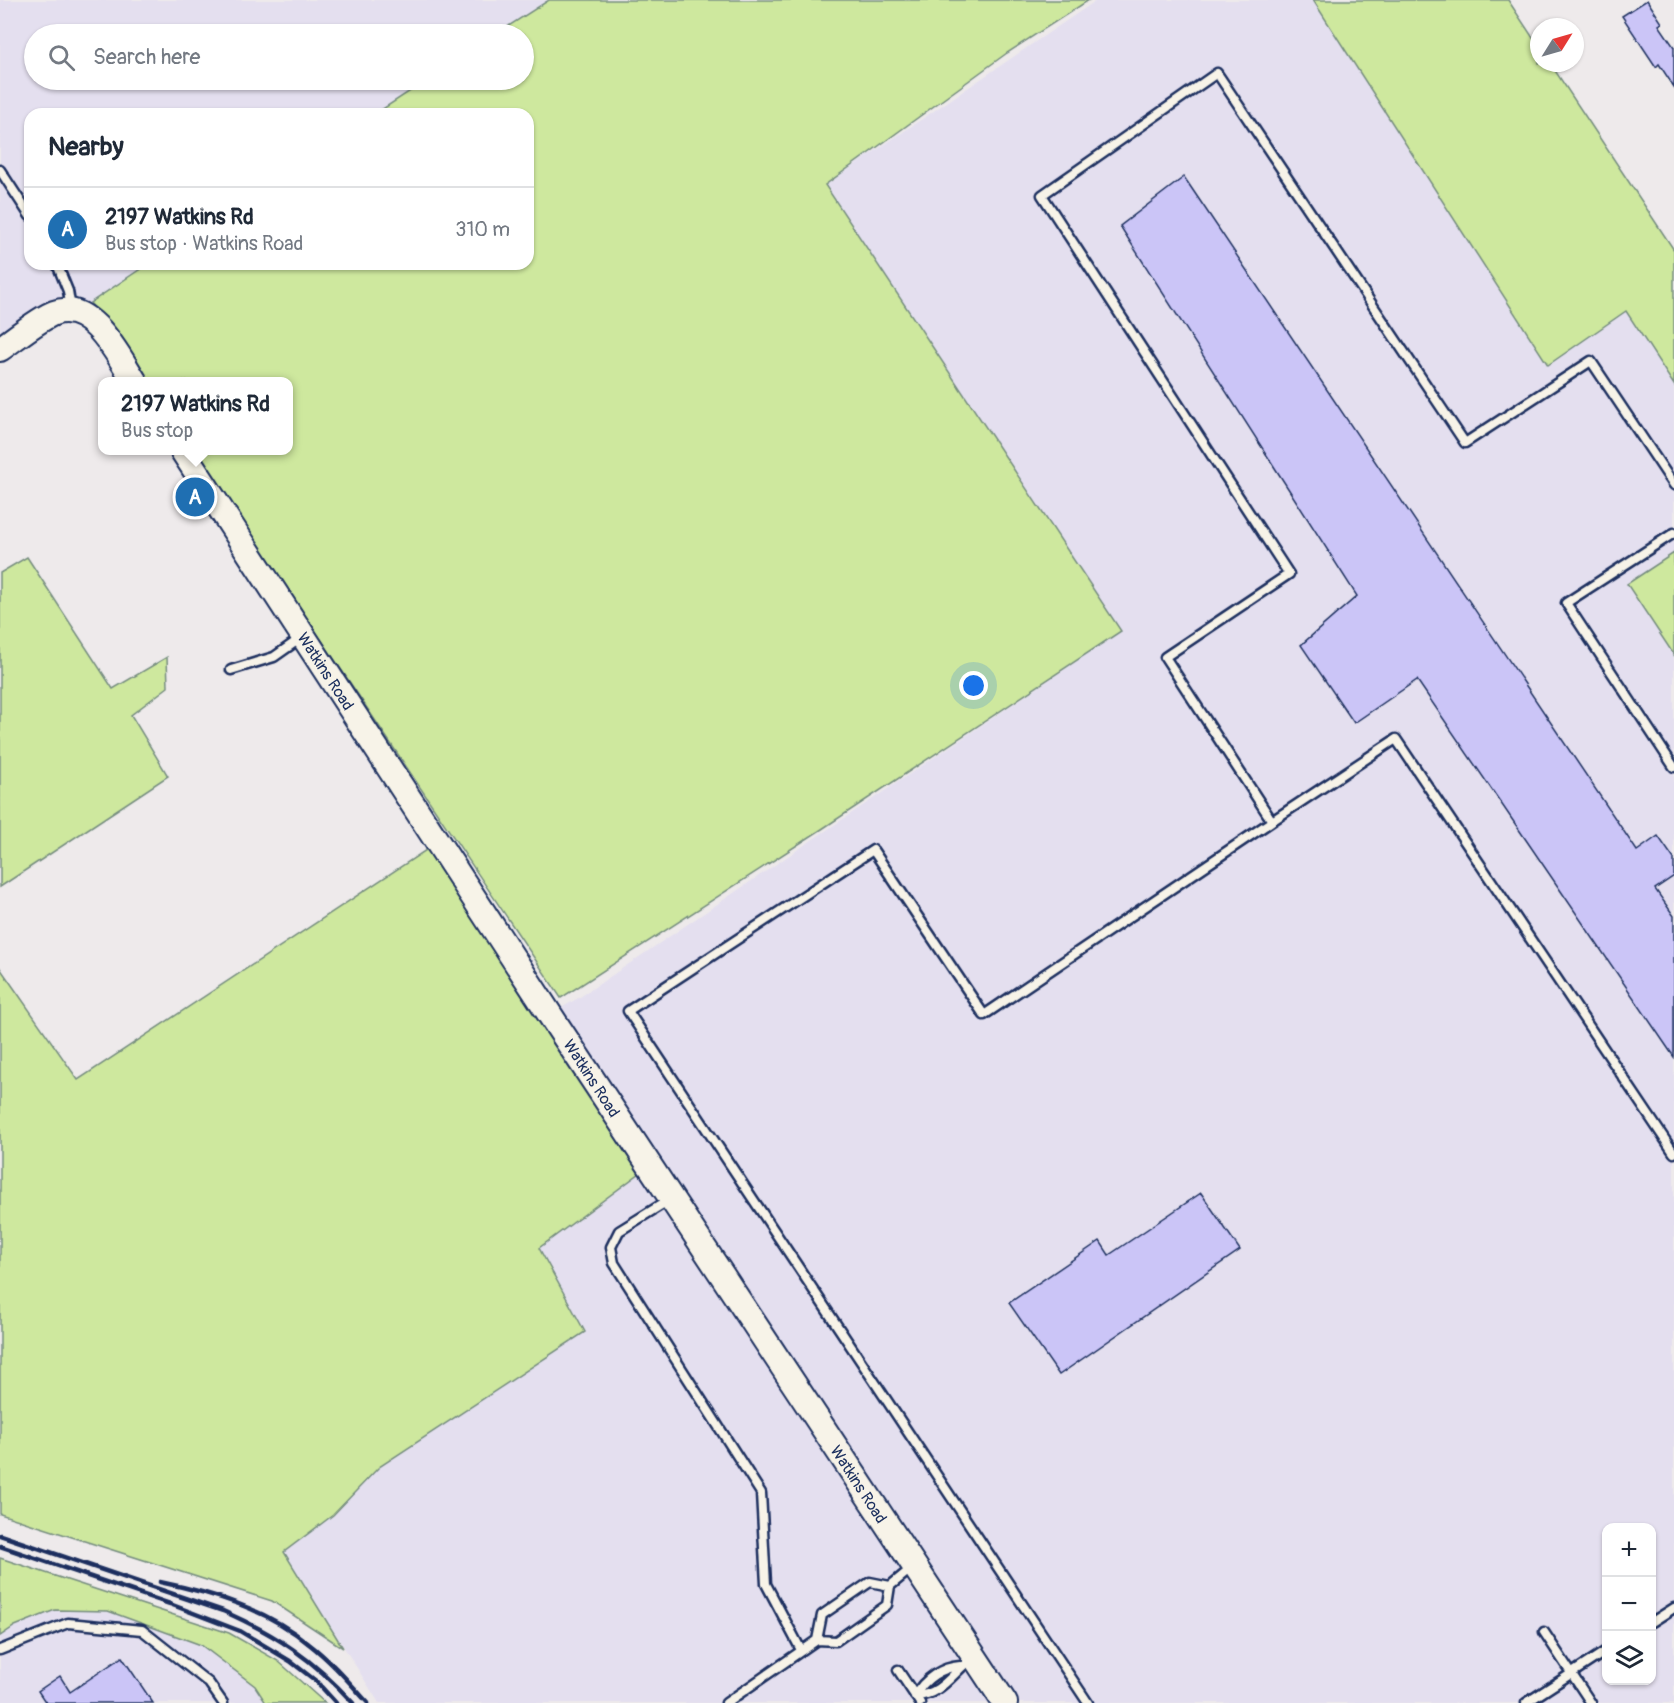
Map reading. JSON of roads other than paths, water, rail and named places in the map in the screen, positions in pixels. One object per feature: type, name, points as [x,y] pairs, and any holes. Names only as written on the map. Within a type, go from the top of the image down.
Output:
[{"type":"street","points":[[0,349],[53,313],[71,310],[86,317],[102,332],[132,377]]},
{"type":"street","name":"Watkins Road","points":[[185,455],[914,1567],[967,1661],[1005,1703]]},
{"type":"lane","points":[[1272,821],[1165,657],[1289,574],[1042,195],[1217,74],[1465,443],[1591,361],[1674,485]]},
{"type":"lane","points":[[0,170],[24,207]]},
{"type":"lane","points":[[59,270],[68,291],[71,310]]},
{"type":"lane","points":[[1674,533],[1566,603],[1674,767]]},
{"type":"lane","points":[[231,670],[274,657],[303,636]]},
{"type":"lane","points":[[1088,1703],[628,1011],[873,850],[984,1015],[1396,739],[1674,1154]]},
{"type":"lane","points":[[672,1199],[619,1231],[610,1247],[614,1263],[761,1493],[766,1584],[801,1650]]},
{"type":"lane","points":[[726,1703],[817,1640],[836,1641],[887,1605],[890,1586],[914,1567]]},
{"type":"lane","points":[[817,1640],[822,1615],[870,1582],[890,1586]]},
{"type":"lane","points":[[1656,1619],[1674,1608]]},
{"type":"lane","points":[[0,1650],[68,1623],[142,1630],[209,1683],[223,1703]]},
{"type":"lane","points":[[1544,1632],[1591,1703]]},
{"type":"lane","points":[[1527,1703],[1602,1654]]},
{"type":"lane","points":[[918,1700],[921,1686],[947,1667],[967,1661]]},
{"type":"lane","points":[[898,1670],[918,1700]]},
{"type":"railway","points":[[0,1535],[223,1611],[242,1620],[277,1639],[309,1661],[353,1703]]},
{"type":"railway","points":[[0,1546],[170,1604],[240,1631],[290,1661],[316,1681],[336,1703]]},
{"type":"railway","points":[[160,1582],[219,1597],[275,1621],[317,1651],[368,1703]]},
{"type":"place","name":"2197 Watkins Rd","points":[[195,497]]}]
